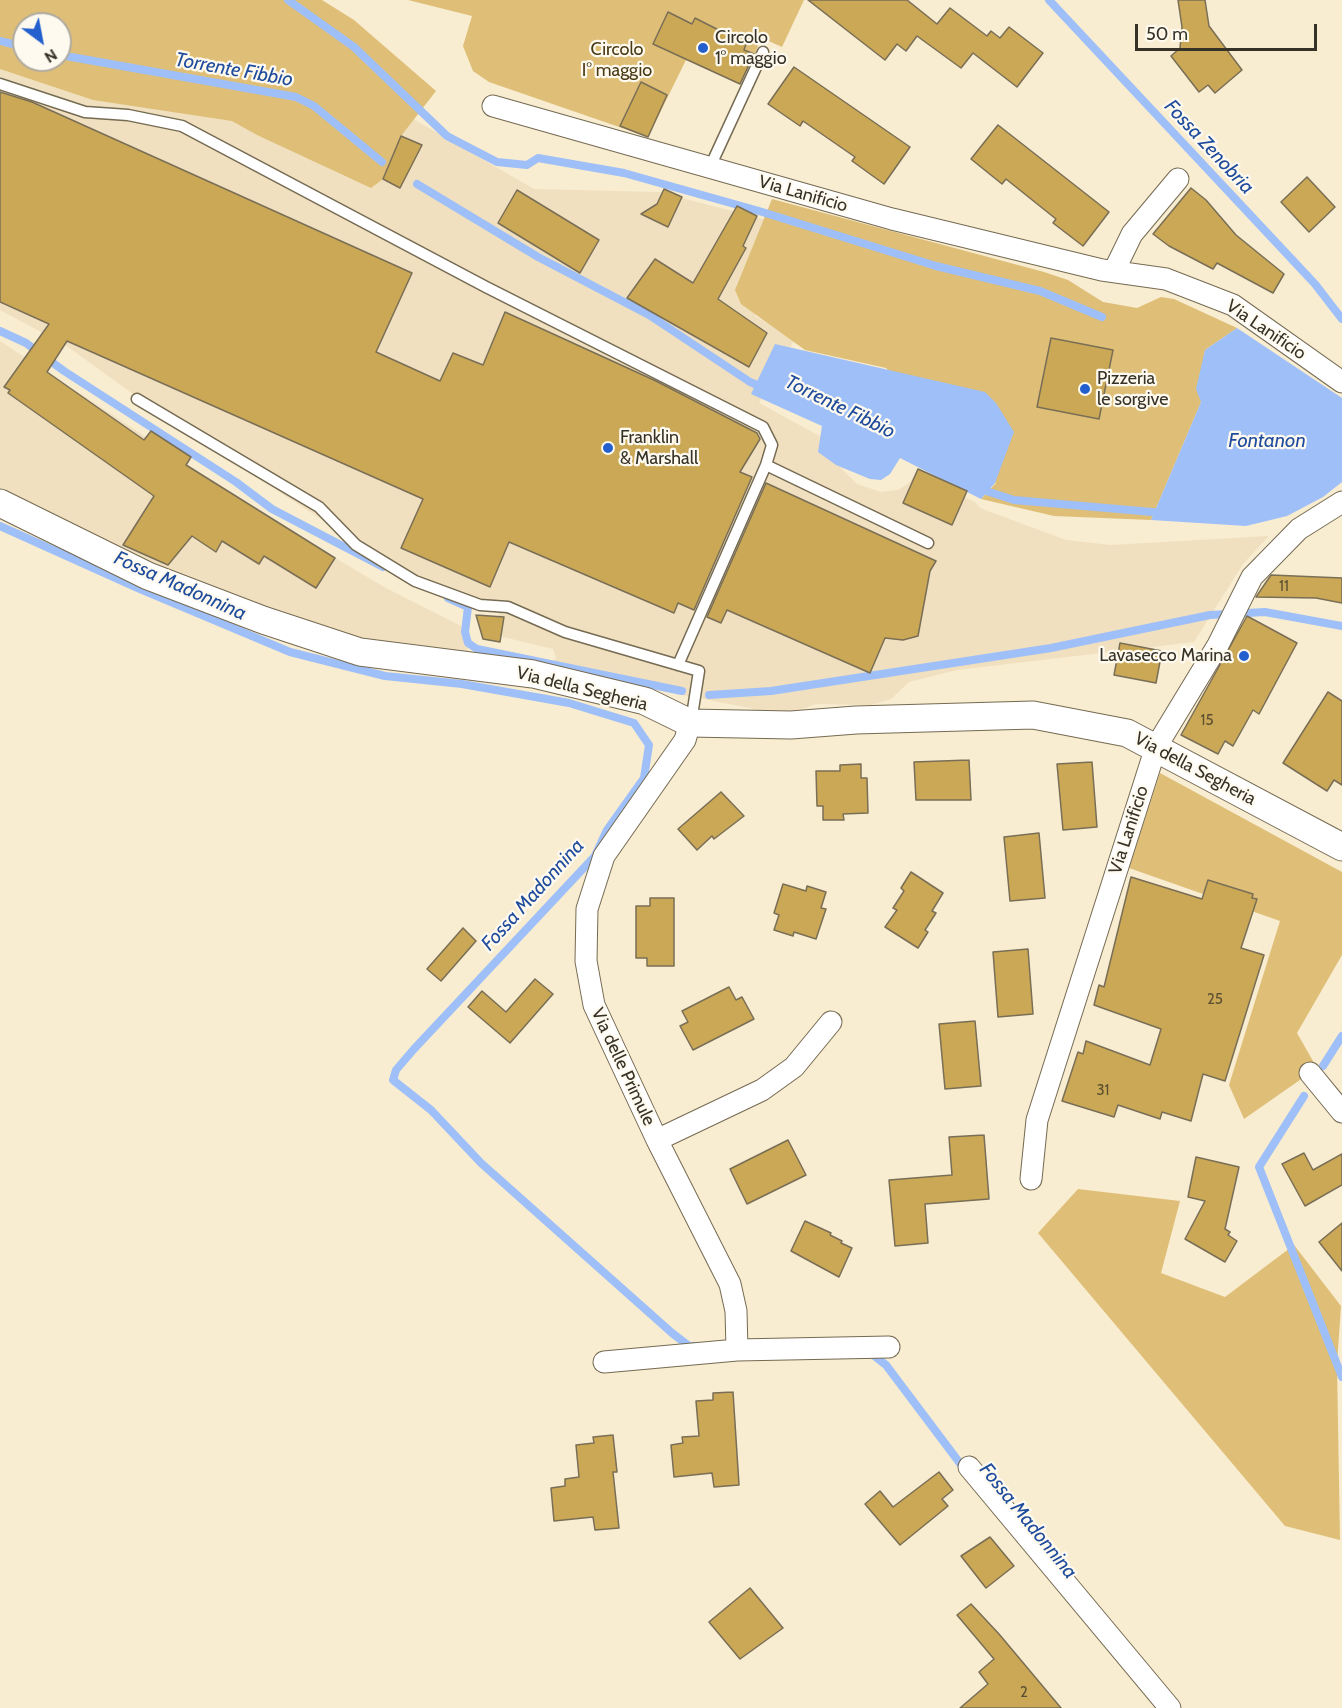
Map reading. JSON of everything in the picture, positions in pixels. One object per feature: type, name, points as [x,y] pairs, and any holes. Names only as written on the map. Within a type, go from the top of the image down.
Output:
[{"type":"street","name":"Via Lanificio","points":[[493,106],[892,219],[1114,272],[1166,279],[1233,305],[1342,382]]},
{"type":"street","points":[[1114,272],[1132,234],[1178,180]]},
{"type":"street","name":"Via Lanificio","points":[[1031,1179],[1037,1120],[1156,747],[1218,645],[1252,577],[1299,529],[1342,502]]},
{"type":"street","name":"Via della Segheria","points":[[0,503],[148,576],[263,620],[360,652],[533,674],[645,701],[690,723],[791,725],[856,720],[1033,715],[1127,733],[1342,847]]},
{"type":"street","name":"Via delle Primule","points":[[690,723],[685,740],[604,856],[587,909],[586,961],[594,1005],[657,1140],[729,1284],[736,1311],[736,1350]]},
{"type":"street","points":[[657,1140],[762,1090],[794,1067],[831,1022]]},
{"type":"street","points":[[1310,1073],[1342,1112]]},
{"type":"street","points":[[604,1362],[736,1350],[889,1347]]},
{"type":"street","points":[[969,1467],[1170,1708]]},
{"type":"lane","points":[[710,167],[763,52]]},
{"type":"lane","points":[[0,84],[85,111],[182,126],[486,287],[763,427],[772,445],[766,465],[678,665]]},
{"type":"lane","points":[[136,399],[319,507],[356,545],[414,581],[480,605],[508,608],[565,632],[699,671],[690,723]]},
{"type":"lane","points":[[766,465],[928,543]]},
{"type":"shaded area","points":[[0,53],[12,57],[12,72],[52,72],[66,77],[408,116],[534,189],[659,192],[778,223],[755,316],[795,339],[759,403],[838,446],[836,463],[857,484],[881,492],[898,490],[909,483],[915,474],[975,502],[980,508],[1066,540],[1111,545],[1269,536],[1243,564],[1194,642],[957,670],[909,682],[891,699],[871,705],[816,704],[794,712],[769,715],[750,708],[547,669],[556,658],[553,649],[499,636],[496,626],[499,611],[456,597],[355,541],[173,423],[64,344],[0,310]]},
{"type":"shaded area","points":[[0,341],[286,529],[386,588],[463,627],[469,638],[467,658],[399,648],[280,615],[146,564],[0,493]]},
{"type":"green space","points":[[0,0],[322,0],[354,20],[436,91],[401,136],[383,179],[371,188],[232,121],[93,100],[0,69]]},
{"type":"green space","name":"Circolo I° maggio","points":[[408,0],[804,0],[782,47],[762,38],[740,84],[686,60],[648,137],[489,82],[473,71],[463,46],[472,16]]},
{"type":"green space","points":[[772,199],[1044,272],[1068,280],[1103,302],[1137,308],[1161,297],[1174,299],[1237,328],[1205,350],[1201,402],[1151,520],[1054,516],[981,499],[996,483],[886,368],[805,350],[741,304],[735,290]]},
{"type":"green space","points":[[1160,773],[1342,872],[1342,955],[1297,1033],[1317,1068],[1244,1119],[1229,1085],[1280,921],[1129,868]]},
{"type":"green space","points":[[1078,1189],[1180,1201],[1161,1273],[1225,1297],[1294,1245],[1341,1306],[1337,1364],[1340,1540],[1285,1526],[1038,1233]]},
{"type":"water","name":"Fontanon","points":[[1237,328],[1342,398],[1342,482],[1323,497],[1287,516],[1246,526],[1151,520],[1201,402],[1196,389],[1205,350]]},
{"type":"water","points":[[775,344],[985,392],[996,403],[1014,432],[995,483],[981,499],[900,458],[890,474],[881,480],[870,479],[836,465],[818,452],[822,426],[751,394]]},
{"type":"building","points":[[808,0],[907,0],[937,24],[950,8],[987,36],[991,31],[1000,38],[1009,27],[1043,53],[1017,87],[973,53],[961,68],[917,36],[906,51],[897,44],[885,60]]},
{"type":"building","points":[[1178,0],[1205,0],[1209,26],[1242,70],[1215,93],[1208,85],[1199,92],[1171,56],[1180,48],[1182,27]]},
{"type":"building","name":"Circolo 1° maggio","points":[[668,12],[692,24],[695,18],[746,44],[744,50],[754,54],[740,84],[653,44]]},
{"type":"building","points":[[794,67],[910,147],[884,184],[852,161],[855,157],[803,121],[800,126],[768,104]]},
{"type":"building","points":[[641,82],[667,95],[648,137],[620,126]]},
{"type":"building","points":[[0,92],[32,102],[412,273],[376,352],[440,381],[453,353],[483,365],[505,312],[656,381],[757,433],[760,439],[740,472],[752,477],[694,610],[678,603],[674,613],[509,542],[490,587],[401,548],[423,499],[67,341],[47,372],[144,440],[151,431],[191,457],[186,465],[335,558],[316,588],[264,556],[259,564],[222,541],[216,552],[192,536],[168,565],[123,545],[154,496],[8,393],[10,390],[4,387],[49,324],[0,302]]},
{"type":"building","points":[[998,125],[1109,212],[1083,246],[1053,223],[1056,219],[1006,179],[1002,184],[971,159]]},
{"type":"building","points":[[401,136],[422,145],[400,188],[383,179]]},
{"type":"building","points":[[1307,177],[1335,207],[1309,232],[1281,202]]},
{"type":"building","points":[[1191,188],[1206,200],[1236,235],[1284,274],[1273,293],[1217,263],[1213,269],[1169,246],[1153,234]]},
{"type":"building","points":[[664,189],[682,197],[668,227],[641,214],[657,204]]},
{"type":"building","points":[[517,190],[599,240],[580,273],[498,223]]},
{"type":"building","points":[[737,206],[757,216],[743,246],[746,248],[718,299],[767,333],[749,367],[627,298],[655,259],[693,283]]},
{"type":"building","points":[[1051,338],[1113,350],[1099,419],[1037,407]]},
{"type":"building","points":[[918,469],[967,491],[952,525],[903,503]]},
{"type":"building","points":[[766,483],[936,561],[930,571],[918,636],[903,640],[885,638],[870,673],[727,610],[721,623],[707,617]]},
{"type":"building","points":[[1271,575],[1342,578],[1342,603],[1316,598],[1256,597]]},
{"type":"building","points":[[476,615],[504,617],[500,642],[483,639]]},
{"type":"building","points":[[1247,616],[1297,643],[1259,714],[1253,710],[1233,746],[1225,741],[1218,754],[1181,735]]},
{"type":"building","points":[[1120,643],[1162,651],[1156,683],[1114,675]]},
{"type":"building","points":[[1328,692],[1342,701],[1342,785],[1334,780],[1327,791],[1283,763]]},
{"type":"building","points":[[969,760],[971,800],[916,800],[914,762]]},
{"type":"building","points":[[1092,762],[1097,827],[1063,830],[1057,764]]},
{"type":"building","points":[[861,764],[861,778],[867,778],[868,813],[843,814],[844,820],[823,820],[823,806],[817,806],[816,771],[840,771],[840,765]]},
{"type":"building","points":[[721,792],[744,816],[714,839],[712,836],[697,850],[678,829]]},
{"type":"building","points":[[1039,833],[1045,898],[1010,901],[1004,837]]},
{"type":"building","points":[[911,872],[943,893],[932,911],[936,913],[925,930],[928,932],[918,948],[885,927],[897,910],[893,908],[904,891],[901,888]]},
{"type":"building","points":[[1131,877],[1202,899],[1208,880],[1253,894],[1252,898],[1257,899],[1241,948],[1264,955],[1225,1081],[1203,1074],[1191,1121],[1162,1112],[1160,1119],[1118,1105],[1114,1117],[1062,1101],[1078,1052],[1083,1054],[1086,1041],[1150,1065],[1161,1029],[1094,1005],[1099,985],[1104,987]]},
{"type":"building","points":[[783,884],[806,891],[807,886],[826,892],[821,908],[826,909],[816,939],[794,932],[793,936],[774,930],[779,915],[774,913]]},
{"type":"building","points":[[650,898],[674,898],[674,966],[647,966],[647,958],[636,958],[636,906],[650,906]]},
{"type":"building","points":[[463,928],[476,941],[441,981],[427,969]]},
{"type":"building","points":[[1028,949],[1033,1014],[998,1017],[993,952]]},
{"type":"building","points":[[535,979],[553,994],[510,1043],[468,1007],[482,991],[506,1012]]},
{"type":"building","points":[[729,987],[736,1000],[742,997],[754,1019],[693,1050],[680,1026],[688,1022],[682,1011]]},
{"type":"building","points":[[975,1021],[981,1086],[945,1089],[939,1024]]},
{"type":"building","points":[[984,1135],[989,1199],[925,1204],[928,1243],[895,1246],[889,1180],[952,1175],[949,1137]]},
{"type":"building","points":[[788,1140],[806,1175],[747,1204],[730,1169]]},
{"type":"building","points":[[1304,1153],[1313,1170],[1342,1154],[1342,1185],[1305,1206],[1282,1164]]},
{"type":"building","points":[[1196,1157],[1239,1167],[1225,1229],[1230,1232],[1228,1235],[1237,1241],[1225,1262],[1185,1239],[1205,1201],[1188,1197]]},
{"type":"building","points":[[805,1221],[831,1233],[830,1235],[842,1241],[841,1243],[852,1248],[839,1277],[791,1251]]},
{"type":"building","points":[[1342,1223],[1342,1271],[1319,1242]]},
{"type":"building","points":[[733,1392],[739,1485],[714,1487],[712,1473],[674,1477],[671,1445],[683,1443],[682,1437],[699,1436],[696,1401],[713,1400],[713,1393]]},
{"type":"building","points":[[613,1435],[617,1472],[613,1472],[619,1528],[595,1530],[593,1517],[554,1521],[551,1488],[565,1486],[565,1479],[579,1477],[576,1445],[594,1443],[593,1437]]},
{"type":"building","points":[[939,1472],[953,1490],[942,1499],[948,1506],[900,1545],[865,1504],[880,1491],[893,1507]]},
{"type":"building","points":[[990,1537],[1014,1566],[986,1588],[961,1556]]},
{"type":"building","points":[[750,1588],[783,1628],[740,1659],[709,1622]]},
{"type":"building","points":[[971,1604],[1061,1708],[960,1708],[988,1684],[979,1672],[994,1659],[957,1615]]},
{"type":"waterway","points":[[288,0],[354,47],[447,136],[497,162],[527,165],[538,158],[624,173],[759,211],[936,266],[1040,291],[1102,317]]},
{"type":"waterway","name":"Fossa Zenobria","points":[[1049,0],[1315,284],[1342,319]]},
{"type":"waterway","name":"Torrente Fibbio","points":[[0,41],[12,44]]},
{"type":"waterway","name":"Torrente Fibbio","points":[[72,57],[296,97],[314,106],[382,162]]},
{"type":"waterway","name":"Torrente Fibbio","points":[[417,184],[538,257],[649,315],[750,382],[764,388]]},
{"type":"waterway","points":[[0,331],[26,343],[64,371],[236,482],[272,509],[383,567]]},
{"type":"waterway","name":"Torrente Fibbio","points":[[980,489],[1014,500],[1164,513]]},
{"type":"waterway","name":"Fossa Madonnina","points":[[0,526],[140,589],[290,652],[385,676],[462,684],[569,703],[634,723],[649,745],[644,778],[607,830],[595,856],[414,1049],[396,1070],[393,1080],[431,1110],[481,1163],[672,1333],[689,1346],[695,1346]]},
{"type":"waterway","points":[[448,598],[468,607],[465,632],[468,643],[477,649],[682,691]]},
{"type":"waterway","points":[[709,695],[771,691],[1051,648],[1210,615],[1265,612],[1342,626]]},
{"type":"waterway","name":"Fossa Zenobria","points":[[1323,1066],[1342,1036]]},
{"type":"waterway","name":"Fossa Zenobria","points":[[1304,1096],[1259,1167],[1342,1377]]},
{"type":"waterway","name":"Fossa Madonnina","points":[[872,1354],[886,1365],[965,1470]]},
{"type":"place","name":"Circolo 1° maggio","points":[[703,48]]},
{"type":"place","name":"Pizzeria le sorgive","points":[[1085,389]]},
{"type":"place","name":"Franklin & Marshall","points":[[608,448]]},
{"type":"place","name":"Lavasecco Marina","points":[[1244,656]]}]
